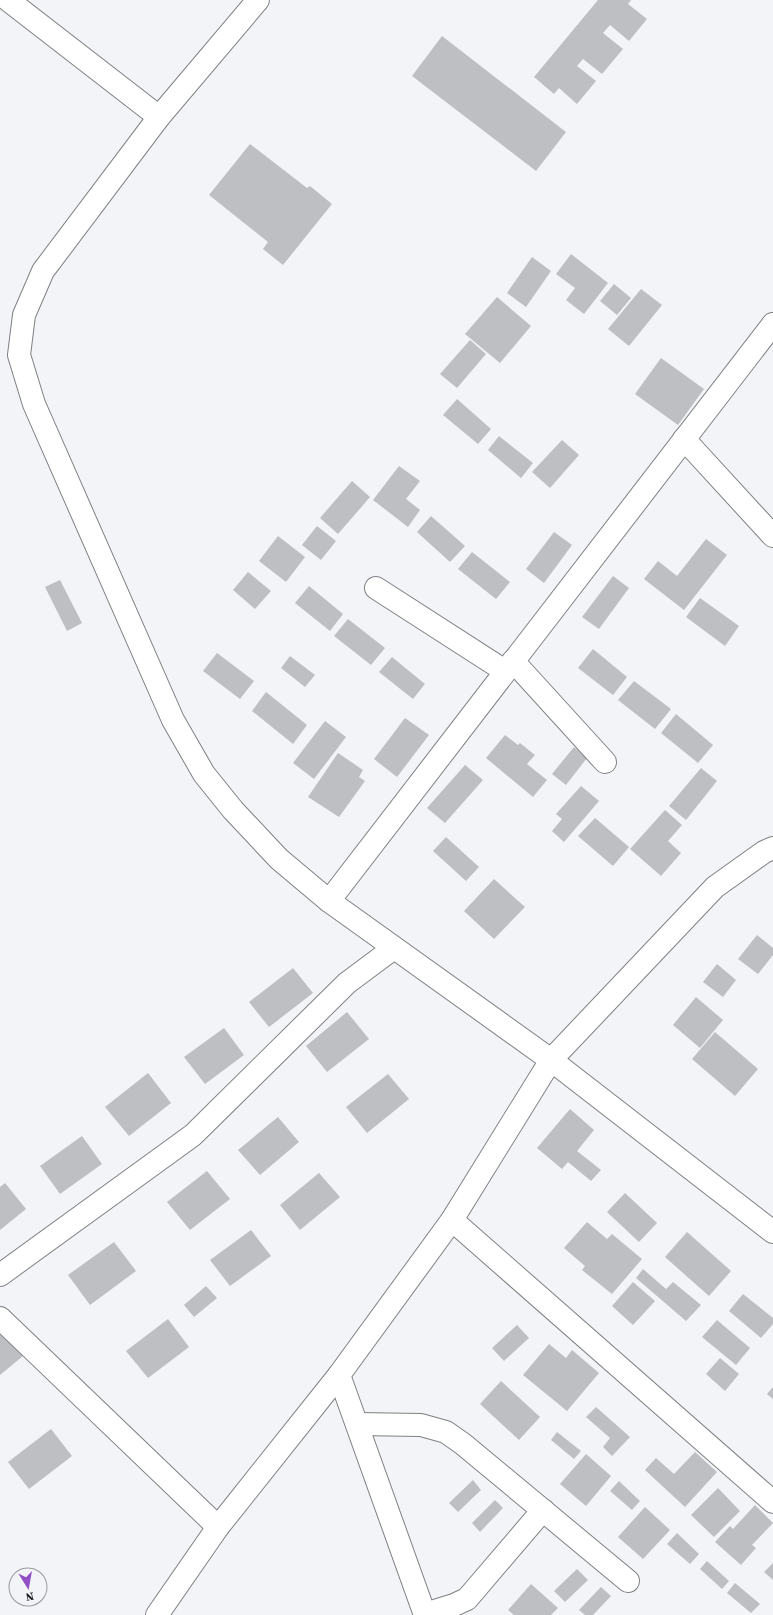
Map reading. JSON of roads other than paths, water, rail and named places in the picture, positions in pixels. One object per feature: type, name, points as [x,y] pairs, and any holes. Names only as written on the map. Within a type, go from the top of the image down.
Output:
[{"type":"street","points":[[8,0],[159,117]]},
{"type":"street","points":[[258,0],[159,117],[43,270],[24,315],[19,355],[34,404],[173,720],[204,774],[233,810],[279,859],[328,901],[551,1060],[773,1232]]},
{"type":"street","points":[[328,901],[773,324]]},
{"type":"street","points":[[684,438],[773,536]]},
{"type":"street","points":[[376,588],[509,666],[605,762]]},
{"type":"street","points":[[157,1615],[218,1527],[339,1375],[452,1220],[551,1060],[715,886],[764,852],[773,848]]},
{"type":"street","points":[[0,1274],[193,1135],[347,984],[394,948]]},
{"type":"street","points":[[452,1220],[773,1502]]},
{"type":"street","points":[[0,1318],[218,1527]]},
{"type":"street","points":[[339,1375],[425,1614],[454,1605],[467,1599],[543,1510]]},
{"type":"street","points":[[357,1424],[422,1425],[446,1432],[463,1444],[628,1581]]}]
